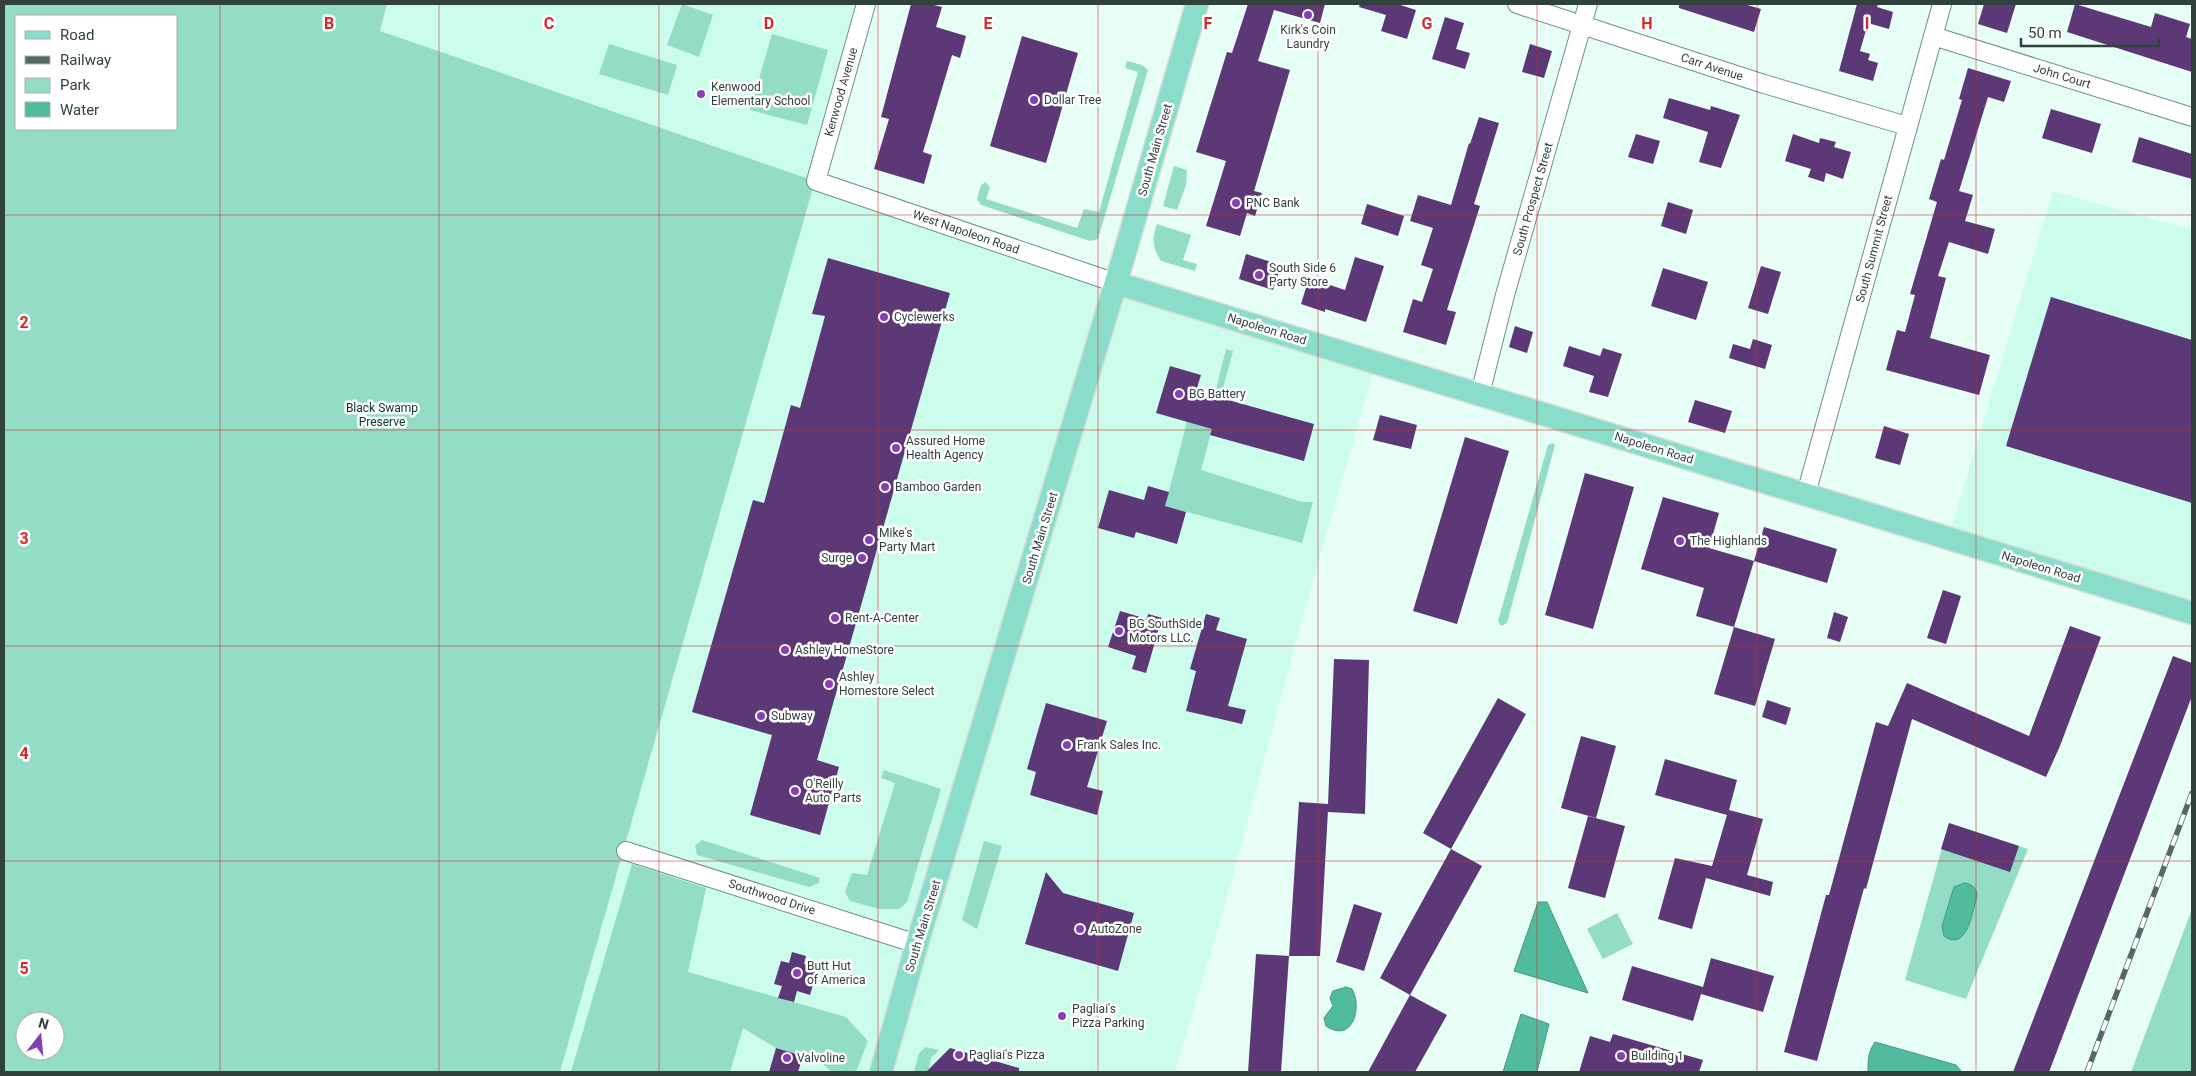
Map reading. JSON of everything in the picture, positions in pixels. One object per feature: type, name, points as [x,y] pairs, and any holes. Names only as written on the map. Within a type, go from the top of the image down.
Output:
[{"type":"main road","name":"South Main Street","points":[[881,1072],[1116,283],[1196,4]]},
{"type":"main road","name":"Napoleon Road","points":[[1116,283],[2192,613]]},
{"type":"street","name":"Kenwood Avenue","points":[[816,181],[866,4]]},
{"type":"street","name":"Carr Avenue","points":[[1517,4],[1764,84],[1908,126]]},
{"type":"street","name":"South Prospect Street","points":[[1480,394],[1505,295],[1588,4]]},
{"type":"street","name":"South Summit Street","points":[[1806,494],[1942,4]]},
{"type":"street","name":"John Court","points":[[1933,36],[2192,117]]},
{"type":"street","name":"West Napoleon Road","points":[[816,181],[1116,283]]},
{"type":"street","name":"Southwood Drive","points":[[626,851],[918,944]]},
{"type":"shaded area","name":"Kenwood Elementary School","points":[[387,4],[866,4],[815,181],[380,31]]},
{"type":"shaded area","points":[[815,181],[1376,363],[1306,605],[1223,912],[1175,1072],[560,1072]]},
{"type":"shaded area","points":[[2053,191],[2192,230],[2192,613],[1948,538]]},
{"type":"green space","name":"Black Swamp Preserve","points":[[4,4],[387,4],[380,31],[815,181],[560,1072],[4,1072]]},
{"type":"green space","points":[[682,4],[713,15],[699,57],[667,45]]},
{"type":"green space","points":[[772,34],[828,50],[807,125],[750,110]]},
{"type":"green space","points":[[609,44],[677,65],[668,95],[599,74]]},
{"type":"green space","points":[[1127,61],[1142,65],[1148,70],[1098,239],[1090,241],[981,205],[977,199],[981,185],[986,182],[990,188],[986,199],[1077,228],[1084,209],[1099,212],[1138,72],[1125,68]]},
{"type":"green space","points":[[1174,166],[1187,170],[1186,185],[1177,210],[1163,206]]},
{"type":"green space","points":[[1157,224],[1191,235],[1183,260],[1197,264],[1195,271],[1161,261],[1154,243]]},
{"type":"green space","points":[[1226,349],[1233,351],[1201,470],[1302,502],[1313,502],[1302,543],[1165,506],[1187,422],[1207,426]]},
{"type":"green space","points":[[1553,443],[1555,445],[1507,623],[1501,626],[1498,621],[1548,445]]},
{"type":"green space","points":[[884,770],[941,789],[907,902],[899,909],[879,909],[850,901],[845,892],[852,873],[867,875],[895,783],[881,778]]},
{"type":"green space","points":[[1949,823],[2028,849],[1966,999],[1905,980]]},
{"type":"green space","points":[[702,840],[820,878],[819,883],[809,887],[697,855],[695,846]]},
{"type":"green space","points":[[984,841],[1002,846],[977,929],[962,920]]},
{"type":"green space","points":[[632,864],[706,888],[688,972],[846,1017],[868,1041],[856,1072],[832,1072],[819,1061],[776,1048],[743,1028],[730,1072],[571,1072]]},
{"type":"green space","points":[[2192,909],[2192,1072],[2131,1072]]},
{"type":"green space","points":[[1617,913],[1633,944],[1603,959],[1587,929]]},
{"type":"green space","points":[[926,1047],[939,1050],[931,1058],[928,1072],[914,1072],[919,1053]]},
{"type":"water","points":[[1964,883],[1974,887],[1977,896],[1968,928],[1958,939],[1952,940],[1944,936],[1942,926],[1954,887]]},
{"type":"water","points":[[1538,902],[1547,902],[1588,993],[1514,971]]},
{"type":"water","points":[[1346,987],[1352,989],[1355,997],[1355,1014],[1349,1027],[1343,1030],[1335,1030],[1326,1026],[1324,1018],[1333,1006],[1330,998],[1333,991]]},
{"type":"water","points":[[1521,1014],[1549,1024],[1537,1072],[1503,1072]]},
{"type":"water","points":[[1875,1042],[1956,1065],[1962,1072],[1868,1072],[1869,1056]]},
{"type":"building","points":[[911,4],[930,4],[942,7],[936,27],[966,36],[960,58],[952,55],[923,152],[932,155],[924,184],[874,169],[889,119],[881,117]]},
{"type":"building","points":[[1248,4],[1325,4],[1320,23],[1274,10],[1258,61],[1290,70],[1254,191],[1262,193],[1255,216],[1247,213],[1240,236],[1206,226],[1226,161],[1196,152],[1227,52],[1232,53]]},
{"type":"building","points":[[1360,4],[1397,4],[1416,10],[1407,39],[1381,31],[1386,15],[1359,7]]},
{"type":"building","points":[[1679,4],[1744,4],[1761,9],[1754,32],[1679,8]]},
{"type":"building","points":[[1857,4],[1878,4],[1877,7],[1893,12],[1889,29],[1868,23],[1860,51],[1870,54],[1868,60],[1878,63],[1873,81],[1839,71]]},
{"type":"building","points":[[1984,4],[2016,4],[2007,33],[1978,24]]},
{"type":"building","points":[[2075,4],[2151,27],[2155,13],[2190,24],[2186,37],[2192,39],[2192,72],[2067,32]]},
{"type":"building","points":[[1445,17],[1464,23],[1456,49],[1470,53],[1465,69],[1432,59]]},
{"type":"building","name":"Dollar Tree","points":[[1022,36],[1078,53],[1046,163],[990,146]]},
{"type":"building","points":[[1530,44],[1552,51],[1544,78],[1522,72]]},
{"type":"building","points":[[1968,68],[2011,81],[2004,102],[1988,97],[1959,191],[1973,195],[1965,221],[1995,229],[1988,254],[1949,242],[1938,276],[1946,278],[1930,338],[1990,355],[1979,395],[1886,370],[1897,330],[1905,332],[1915,295],[1910,294],[1937,202],[1929,199],[1941,159],[1944,160],[1962,100],[1959,99]]},
{"type":"building","points":[[1669,98],[1710,110],[1711,106],[1740,115],[1721,168],[1699,162],[1708,132],[1663,118]]},
{"type":"building","points":[[2051,109],[2101,124],[2092,153],[2042,138]]},
{"type":"building","points":[[1479,117],[1499,123],[1474,204],[1480,206],[1447,310],[1456,312],[1446,345],[1403,332],[1413,299],[1422,302],[1433,269],[1421,265],[1433,228],[1410,221],[1418,195],[1451,205],[1469,143]]},
{"type":"building","points":[[1636,134],[1660,141],[1653,164],[1628,157]]},
{"type":"building","points":[[1793,134],[1819,143],[1820,138],[1836,142],[1834,147],[1851,152],[1843,179],[1826,173],[1824,182],[1808,177],[1811,169],[1785,161]]},
{"type":"building","points":[[2139,137],[2192,154],[2192,179],[2132,162]]},
{"type":"building","points":[[1668,202],[1693,210],[1686,234],[1661,226]]},
{"type":"building","points":[[1367,204],[1404,216],[1398,236],[1361,224]]},
{"type":"building","name":"South Side 6 Party Store","points":[[1246,254],[1281,265],[1273,290],[1239,279]]},
{"type":"building","points":[[1355,257],[1384,266],[1366,322],[1325,309],[1325,312],[1301,304],[1309,278],[1345,290]]},
{"type":"building","points":[[828,258],[950,293],[817,760],[839,767],[820,835],[750,815],[772,735],[692,712],[753,500],[764,503],[791,405],[800,408],[825,316],[812,314]]},
{"type":"building","points":[[1761,266],[1781,272],[1768,314],[1748,308]]},
{"type":"building","points":[[1663,268],[1708,282],[1696,320],[1651,306]]},
{"type":"building","points":[[2051,297],[2192,340],[2192,503],[2006,446]]},
{"type":"building","points":[[1515,326],[1533,332],[1527,353],[1509,347]]},
{"type":"building","points":[[1753,339],[1772,345],[1765,369],[1729,358],[1733,344],[1750,349]]},
{"type":"building","points":[[1569,346],[1600,356],[1603,348],[1622,354],[1608,397],[1589,392],[1594,376],[1563,366]]},
{"type":"building","points":[[1170,366],[1201,375],[1196,391],[1314,424],[1304,461],[1210,435],[1212,429],[1156,413]]},
{"type":"building","points":[[1695,400],[1732,411],[1725,433],[1688,422]]},
{"type":"building","points":[[1380,415],[1417,425],[1411,449],[1373,440]]},
{"type":"building","points":[[1884,426],[1909,434],[1900,465],[1875,458]]},
{"type":"building","points":[[1465,437],[1509,451],[1457,624],[1413,611]]},
{"type":"building","points":[[1585,473],[1634,487],[1593,629],[1545,615]]},
{"type":"building","points":[[1148,486],[1169,492],[1165,506],[1186,512],[1177,544],[1136,532],[1134,538],[1098,528],[1109,490],[1144,500]]},
{"type":"building","points":[[1663,497],[1719,513],[1709,548],[1754,561],[1734,627],[1696,616],[1704,588],[1641,569]]},
{"type":"building","points":[[1764,527],[1837,549],[1827,583],[1754,561]]},
{"type":"building","points":[[1943,590],[1961,596],[1946,644],[1927,638]]},
{"type":"building","points":[[1120,611],[1147,619],[1148,614],[1162,618],[1146,673],[1132,669],[1136,656],[1108,647]]},
{"type":"building","points":[[1834,612],[1848,617],[1840,642],[1827,638]]},
{"type":"building","points":[[1206,614],[1220,618],[1216,630],[1247,639],[1228,706],[1246,710],[1242,724],[1186,711],[1196,671],[1190,669]]},
{"type":"building","points":[[2070,626],[2101,637],[2060,746],[2046,777],[1912,719],[1817,1061],[1784,1052],[1826,895],[1829,895],[1876,722],[1888,726],[1907,683],[2029,736]]},
{"type":"building","points":[[1734,627],[1775,639],[1755,706],[1714,694]]},
{"type":"building","points":[[2173,656],[2192,663],[2192,696],[2049,1072],[2013,1072]]},
{"type":"building","points":[[1334,659],[1369,660],[1365,814],[1328,812],[1328,810],[1320,956],[1289,956],[1299,802],[1328,804]]},
{"type":"building","points":[[1498,698],[1526,714],[1451,849],[1423,833]]},
{"type":"building","points":[[1767,700],[1791,708],[1786,725],[1762,717]]},
{"type":"building","name":"Frank Sales Inc.","points":[[1046,703],[1107,721],[1087,787],[1103,791],[1097,815],[1030,795],[1036,772],[1027,769]]},
{"type":"building","points":[[1581,736],[1616,746],[1596,818],[1561,808]]},
{"type":"building","points":[[1665,759],[1737,780],[1729,810],[1763,819],[1747,875],[1773,882],[1770,896],[1706,878],[1692,929],[1658,919],[1675,858],[1712,866],[1727,815],[1655,795]]},
{"type":"building","points":[[1588,816],[1625,826],[1605,898],[1568,888]]},
{"type":"building","points":[[1949,823],[2019,846],[2010,872],[1941,849]]},
{"type":"building","points":[[1451,849],[1482,866],[1410,995],[1380,978]]},
{"type":"building","name":"AutoZone","points":[[1046,872],[1063,893],[1134,913],[1118,971],[1025,944]]},
{"type":"building","points":[[1354,904],[1382,913],[1364,971],[1336,962]]},
{"type":"building","name":"Butt Hut of America","points":[[792,952],[806,956],[804,964],[818,968],[810,995],[797,991],[794,1002],[778,998],[782,986],[774,984],[781,961],[789,963]]},
{"type":"building","points":[[1256,954],[1289,956],[1281,1072],[1248,1072]]},
{"type":"building","points":[[1711,958],[1774,976],[1763,1012],[1701,994],[1693,1021],[1622,1000],[1632,966],[1703,987]]},
{"type":"building","points":[[1410,995],[1447,1015],[1415,1072],[1368,1072]]},
{"type":"building","name":"Building 1","points":[[1613,1034],[1703,1060],[1699,1072],[1579,1072],[1590,1036],[1610,1042]]},
{"type":"building","name":"Valvoline","points":[[776,1048],[803,1056],[798,1072],[769,1072]]},
{"type":"building","name":"Pagliai's Pizza","points":[[950,1048],[1019,1068],[1019,1072],[926,1072]]},
{"type":"railway","points":[[2087,1072],[2192,793]]},
{"type":"place","name":"Kirk's Coin Laundry","points":[[1308,15]]},
{"type":"place","name":"Kenwood Elementary School","points":[[701,94]]},
{"type":"place","name":"Dollar Tree","points":[[1034,100]]},
{"type":"place","name":"PNC Bank","points":[[1236,203]]},
{"type":"place","name":"South Side 6 Party Store","points":[[1259,275]]},
{"type":"place","name":"Cyclewerks","points":[[884,317]]},
{"type":"place","name":"BG Battery","points":[[1179,394]]},
{"type":"place","name":"Assured Home Health Agency","points":[[896,448]]},
{"type":"place","name":"Bamboo Garden","points":[[885,487]]},
{"type":"place","name":"Mike's Party Mart","points":[[869,540]]},
{"type":"place","name":"The Highlands","points":[[1680,541]]},
{"type":"place","name":"Surge","points":[[862,558]]},
{"type":"place","name":"Rent-A-Center","points":[[835,618]]},
{"type":"place","name":"BG SouthSide Motors LLC.","points":[[1119,631]]},
{"type":"place","name":"Ashley HomeStore","points":[[785,650]]},
{"type":"place","name":"Ashley Homestore Select","points":[[829,684]]},
{"type":"place","name":"Subway","points":[[761,716]]},
{"type":"place","name":"Frank Sales Inc.","points":[[1067,745]]},
{"type":"place","name":"O'Reilly Auto Parts","points":[[795,791]]},
{"type":"place","name":"AutoZone","points":[[1080,929]]},
{"type":"place","name":"Butt Hut of America","points":[[797,973]]},
{"type":"place","name":"Pagliai's Pizza Parking","points":[[1062,1016]]},
{"type":"place","name":"Pagliai's Pizza","points":[[959,1055]]},
{"type":"place","name":"Building 1","points":[[1621,1056]]},
{"type":"place","name":"Valvoline","points":[[787,1058]]}]
